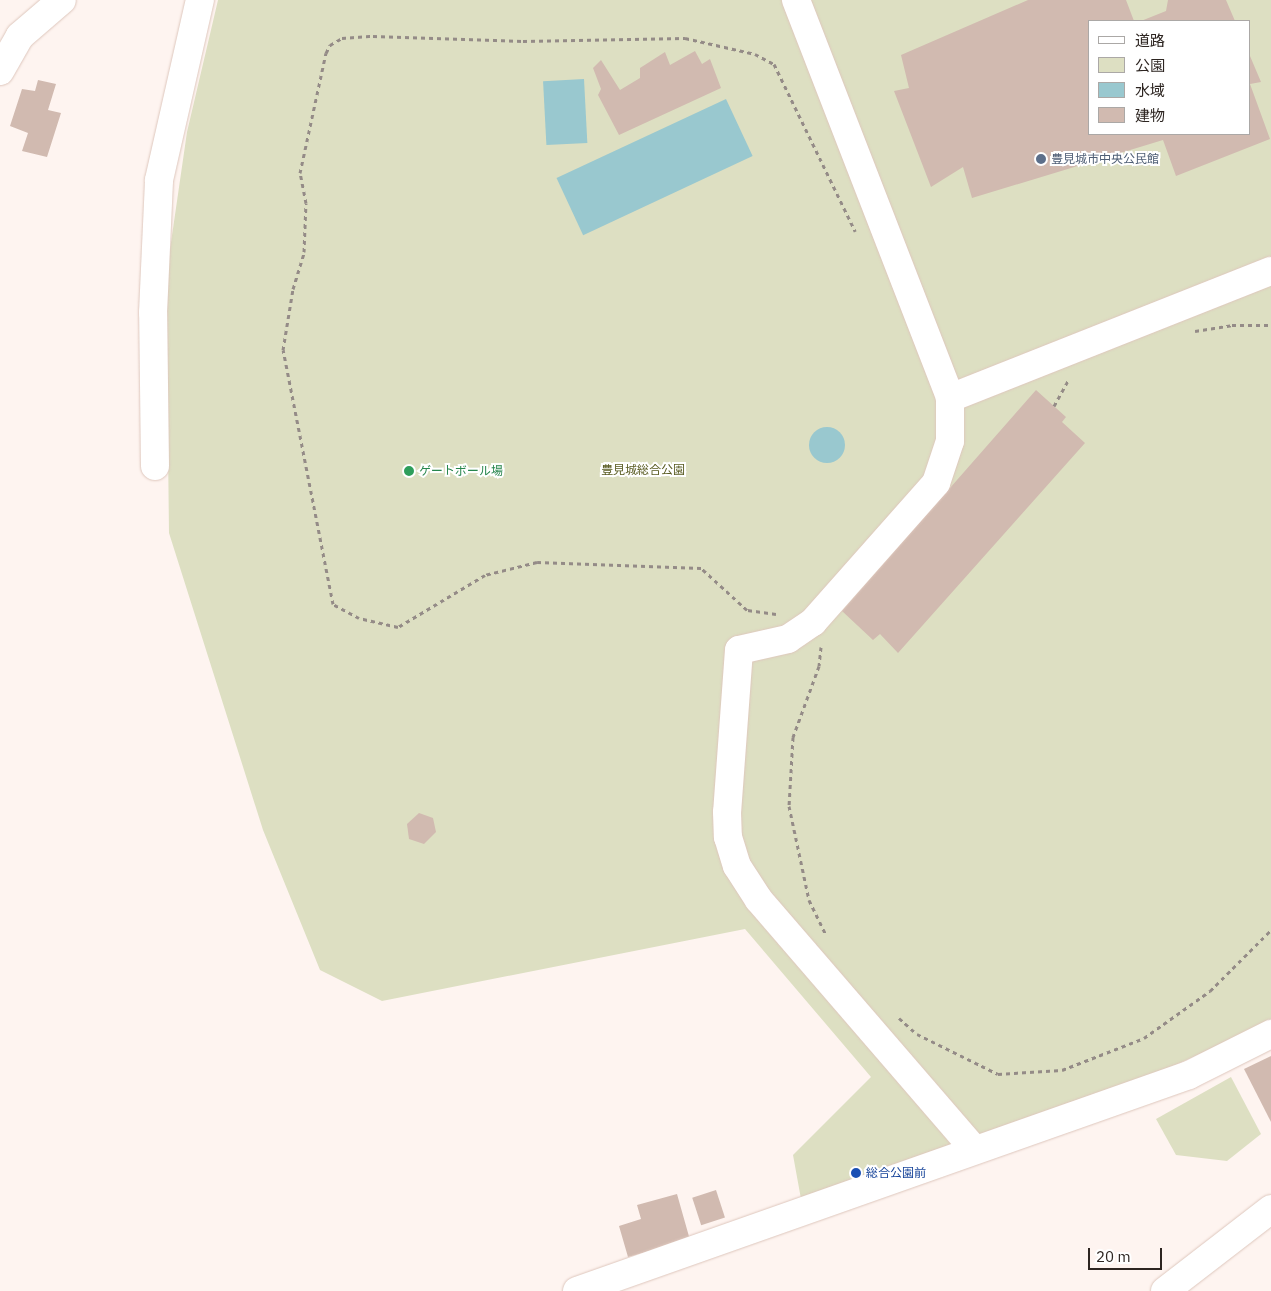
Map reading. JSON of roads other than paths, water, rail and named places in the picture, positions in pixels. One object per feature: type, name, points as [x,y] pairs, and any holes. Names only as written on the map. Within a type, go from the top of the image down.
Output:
[{"type":"street","points":[[0,71],[20,36],[62,0]]},
{"type":"street","points":[[155,466],[153,313],[159,188],[200,0]]},
{"type":"street","points":[[796,0],[950,398],[950,441],[936,483],[824,610],[788,639],[739,650],[727,812],[728,837],[737,866],[759,900],[975,1150]]},
{"type":"street","points":[[950,398],[1271,271]]},
{"type":"street","points":[[577,1291],[1188,1075],[1271,1034]]},
{"type":"street","points":[[1165,1291],[1271,1209]]},
{"type":"water","points":[[584,79],[587,143],[546,145],[543,81]]},
{"type":"water","points":[[726,99],[753,156],[583,235],[557,178]]},
{"type":"water","points":[[827,427],[840,432],[845,445],[840,458],[827,463],[814,458],[809,445],[814,432]]},
{"type":"place","name":"豊見城市中央公民館","points":[[1041,159]]},
{"type":"place","name":"ゲートボール場","points":[[409,471]]},
{"type":"place","name":"総合公園前","points":[[856,1173]]},
{"type":"park label","name":"豊見城総合公園","points":[[643,470]]}]
